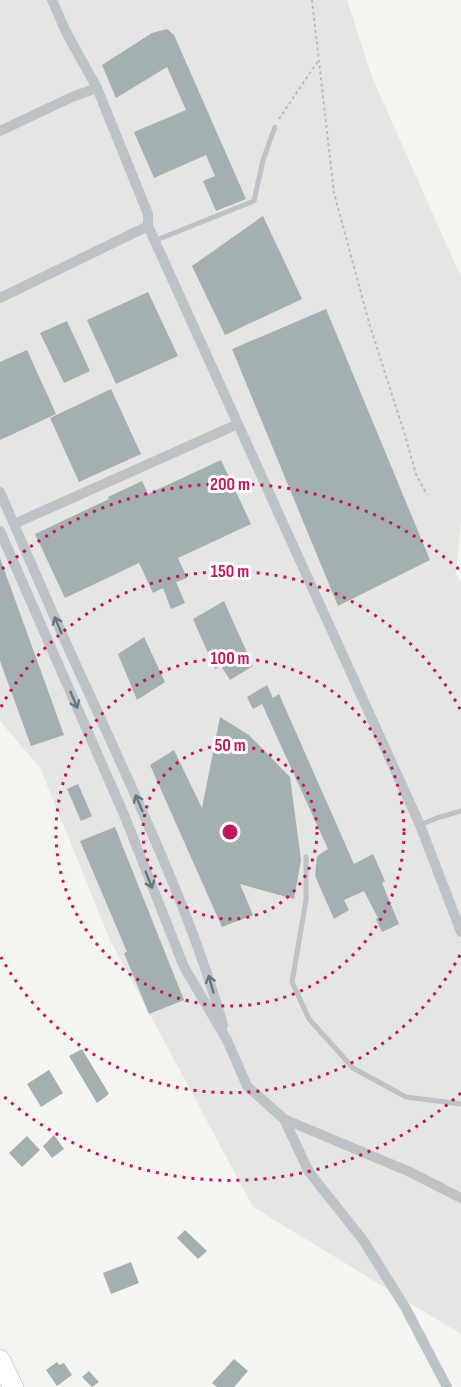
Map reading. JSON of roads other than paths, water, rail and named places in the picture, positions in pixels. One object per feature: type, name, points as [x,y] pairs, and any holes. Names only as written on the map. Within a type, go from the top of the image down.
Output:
[{"type":"highway","points":[[0,1360],[13,1387]]},
{"type":"street","points":[[52,0],[66,32],[97,88],[148,214],[148,226],[154,241],[420,825],[461,932]]},
{"type":"street","points":[[0,131],[72,97],[97,88]]},
{"type":"street","points":[[0,298],[148,226]]},
{"type":"street","points":[[14,524],[238,424]]},
{"type":"street","points":[[0,492],[142,811],[208,973],[227,1040]]},
{"type":"street","points":[[0,531],[125,817],[184,967],[227,1040],[247,1086],[284,1119],[400,1168],[461,1198]]},
{"type":"street","points":[[284,1119],[309,1172],[363,1240],[405,1307],[447,1387]]},
{"type":"lane","points":[[154,241],[254,201],[263,160],[275,127]]},
{"type":"lane","points":[[420,825],[461,811]]},
{"type":"lane","points":[[306,857],[306,900],[292,982],[309,1019],[352,1068],[406,1096],[461,1104]]}]
